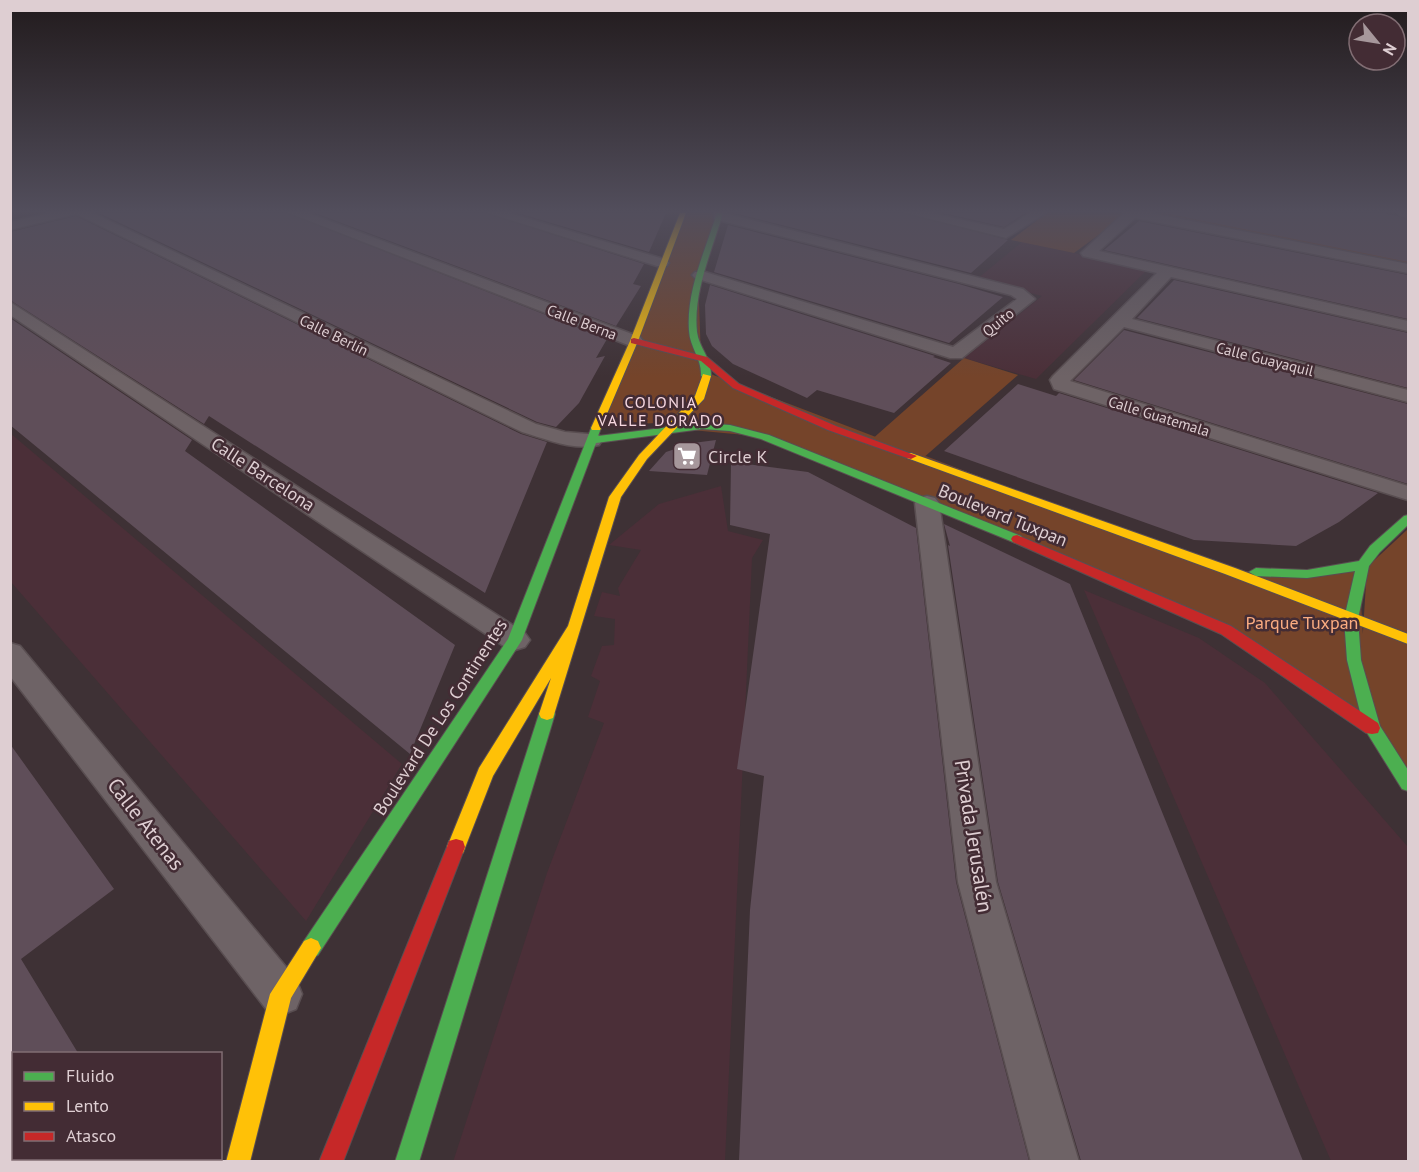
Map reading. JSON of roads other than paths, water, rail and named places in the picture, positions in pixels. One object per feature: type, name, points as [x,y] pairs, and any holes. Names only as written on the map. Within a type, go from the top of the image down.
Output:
[{"type":"street","name":"Calle Berlín","points":[[196,268],[529,428],[564,438],[591,440]]},
{"type":"street","name":"Calle Berna","points":[[439,268],[634,341]]},
{"type":"street","name":"Boulevard De Los Continentes","points":[[238,1161],[281,994],[515,640],[591,440],[634,341],[660,268]]},
{"type":"street","points":[[407,1161],[615,497],[625,479],[666,429],[700,398],[707,373],[704,359],[693,335],[693,303],[702,268]]},
{"type":"street","name":"Quito","points":[[700,275],[956,354],[1027,299],[1017,292],[923,268]]},
{"type":"street","points":[[1153,268],[1408,326]]},
{"type":"street","name":"Calle Guatemala","points":[[1168,271],[1121,321],[1060,380],[1061,385],[1408,493]]},
{"type":"street","name":"Calle Barcelona","points":[[10,308],[515,640]]},
{"type":"street","name":"Calle Guayaquil","points":[[1121,321],[1408,396]]},
{"type":"street","name":"Boulevard Tuxpan","points":[[634,341],[704,359],[736,386],[832,428],[1230,570],[1351,619],[1408,639]]},
{"type":"street","name":"Boulevard Tuxpan","points":[[591,440],[702,426],[730,428],[765,437],[1138,590],[1240,637],[1372,728]]},
{"type":"street","name":"Privada Jerusalén","points":[[927,503],[977,882],[1055,1161]]},
{"type":"street","points":[[1408,519],[1375,549],[1363,566],[1351,619],[1354,660],[1372,728],[1408,784]]},
{"type":"street","points":[[1230,570],[1307,574],[1363,566]]},
{"type":"street","points":[[331,1161],[485,773],[577,622]]},
{"type":"street","name":"Calle Atenas","points":[[10,654],[281,994]]},
{"type":"place","name":"Circle K","points":[[687,456]]},
{"type":"district","name":"COLONIA VALLE DORADO","points":[[661,411]]},
{"type":"park label","name":"Parque Tuxpan","points":[[1302,622]]}]
